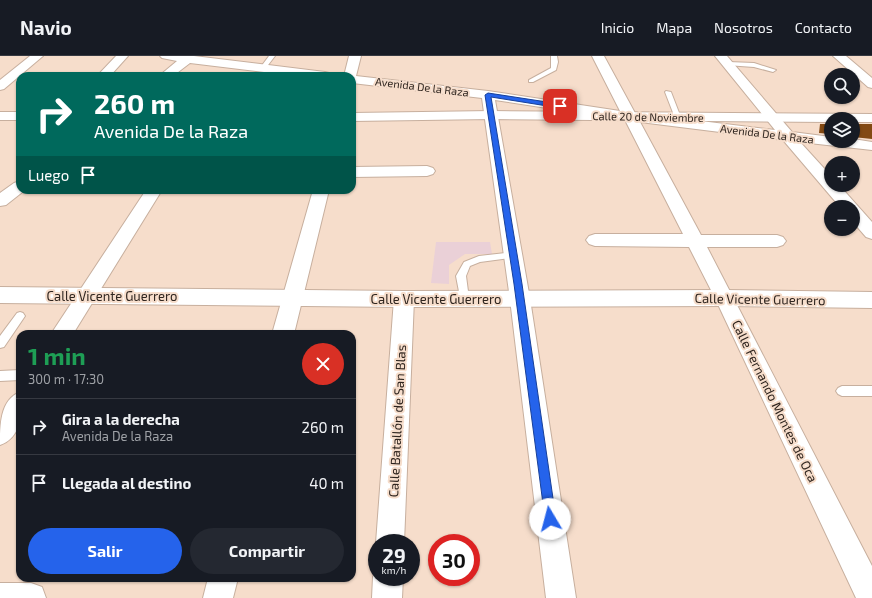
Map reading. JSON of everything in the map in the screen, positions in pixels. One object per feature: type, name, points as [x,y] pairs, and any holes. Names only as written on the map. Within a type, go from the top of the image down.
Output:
[{"type":"main road","name":"Calle 20 de Noviembre","points":[[356,117],[490,105],[679,120],[872,118]]},
{"type":"main road","points":[[0,116],[16,116]]},
{"type":"main road","name":"Calle Vicente Guerrero","points":[[0,295],[404,299],[725,298],[872,300]]},
{"type":"street","points":[[17,72],[37,56]]},
{"type":"street","points":[[107,72],[122,56]]},
{"type":"street","points":[[166,56],[187,59],[221,60],[294,72]]},
{"type":"street","points":[[351,72],[355,56]]},
{"type":"street","name":"Calle Fernando Montes de Oca","points":[[598,56],[725,298],[872,598]]},
{"type":"street","points":[[839,56],[872,84]]},
{"type":"street","points":[[170,72],[187,59]]},
{"type":"street","points":[[725,60],[772,118],[844,200]]},
{"type":"street","points":[[0,86],[16,73]]},
{"type":"street","name":"Avenida De la Raza","points":[[356,80],[490,105],[631,117]]},
{"type":"street","points":[[490,105],[514,255],[561,598]]},
{"type":"street","name":"Avenida De la Raza","points":[[679,120],[789,138],[872,146]]},
{"type":"street","points":[[356,172],[427,171]]},
{"type":"street","points":[[0,201],[16,189]]},
{"type":"street","points":[[65,330],[151,194]]},
{"type":"street","points":[[284,330],[320,194]]},
{"type":"street","points":[[860,219],[872,233]]},
{"type":"street","points":[[595,240],[777,241]]},
{"type":"street","name":"Calle Batallón de San Blas","points":[[391,534],[404,299]]},
{"type":"street","points":[[0,434],[16,408]]},
{"type":"street","points":[[218,598],[222,582]]},
{"type":"street","points":[[387,598],[388,586]]},
{"type":"street","points":[[0,598],[31,598]]},
{"type":"lane","points":[[263,68],[272,56]]},
{"type":"lane","points":[[531,81],[554,69],[554,56]]},
{"type":"lane","points":[[725,60],[773,70]]},
{"type":"lane","points":[[668,92],[679,120]]},
{"type":"lane","points":[[464,299],[461,276],[467,264],[479,259],[514,255]]},
{"type":"lane","points":[[0,344],[20,316]]},
{"type":"lane","points":[[0,376],[16,375]]},
{"type":"lane","points":[[842,391],[872,391]]},
{"type":"shaded area","points":[[436,242],[490,242],[492,254],[465,254],[449,265],[449,284],[431,283]]},
{"type":"building","points":[[820,124],[824,124],[824,133],[819,133]]},
{"type":"building","points":[[860,124],[872,124],[872,139],[860,138]]},
{"type":"route","points":[[550,519],[518,284],[488,95],[560,106]]}]
